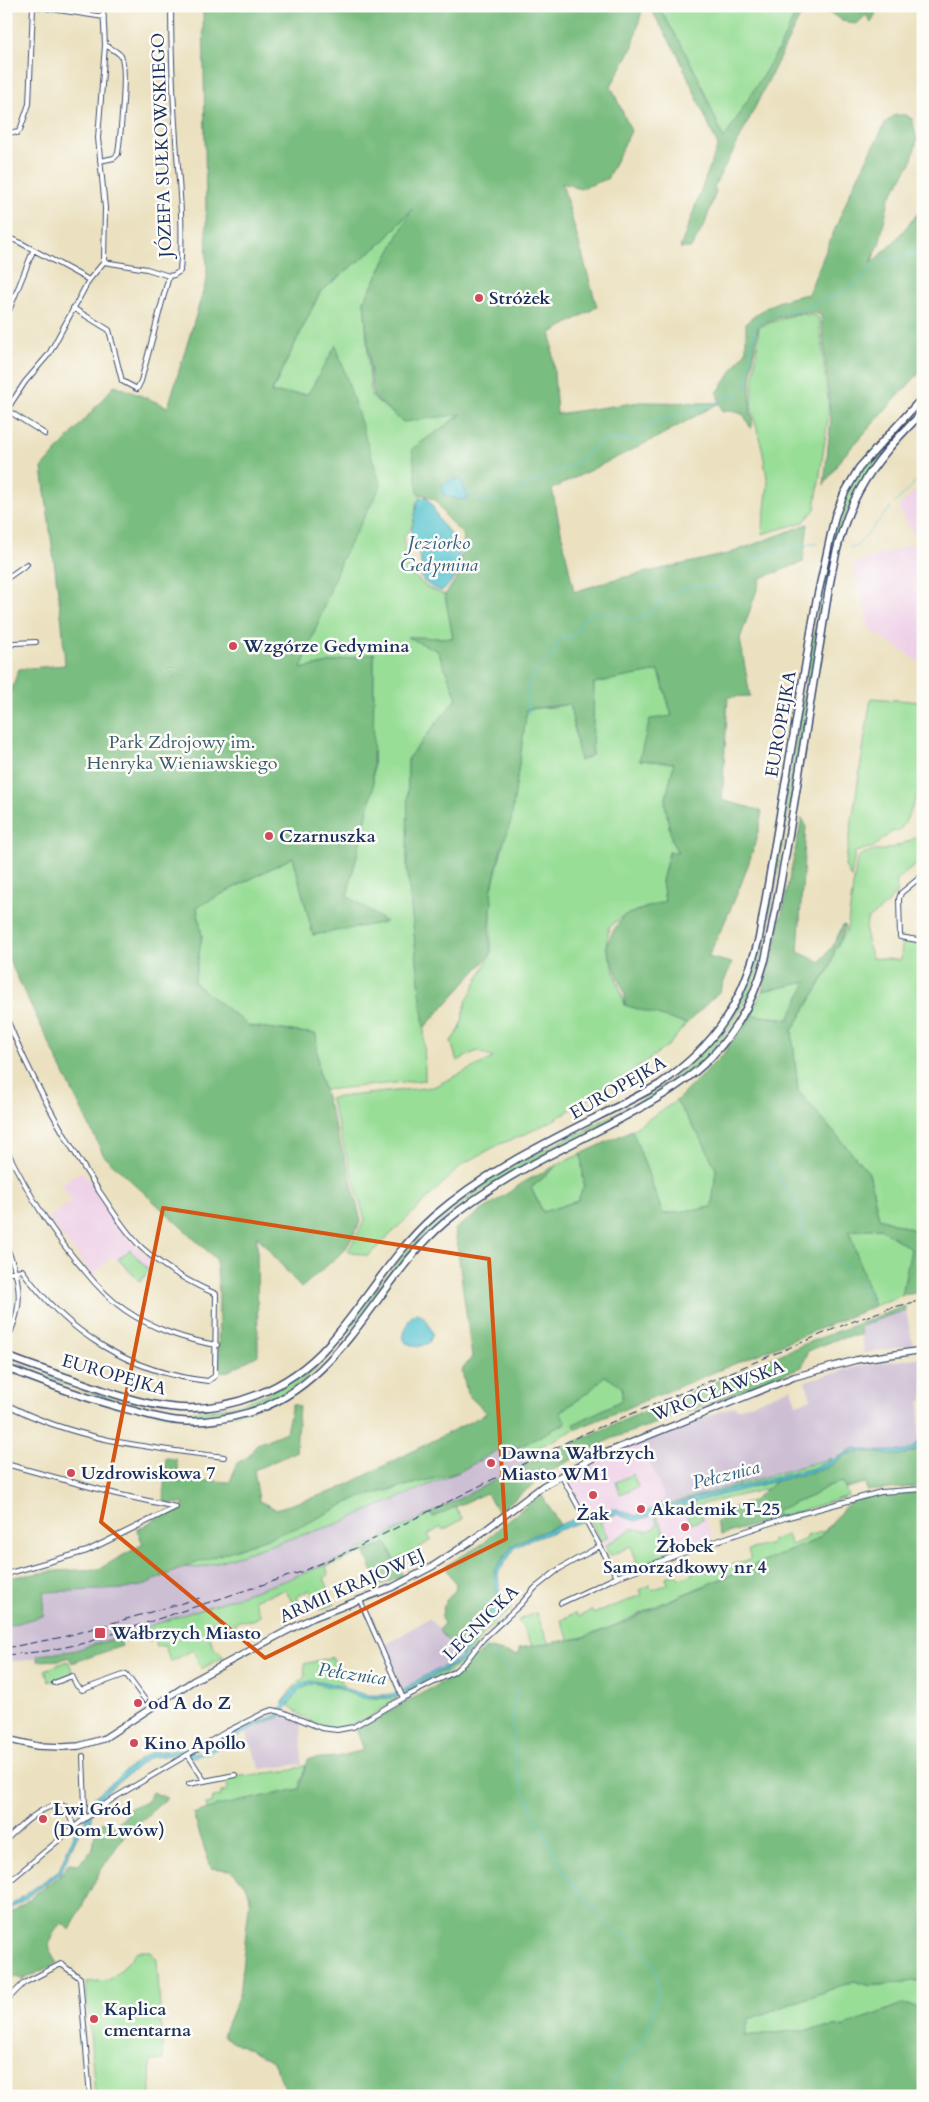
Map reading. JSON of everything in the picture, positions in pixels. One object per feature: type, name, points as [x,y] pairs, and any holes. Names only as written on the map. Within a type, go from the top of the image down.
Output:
[{"type":"main road","name":"EUROPEJKA","points":[[6,1356],[104,1390],[146,1403],[169,1407],[208,1407],[233,1402],[260,1393],[292,1376],[327,1347],[401,1251],[436,1215],[490,1174],[660,1084],[675,1074],[706,1046],[724,1023],[738,1000],[750,973],[759,938],[816,603],[834,516],[859,468],[923,396]]},
{"type":"main road","name":"EUROPEJKA","points":[[6,1368],[99,1401],[160,1418],[181,1421],[230,1418],[267,1406],[303,1385],[330,1360],[418,1249],[442,1225],[468,1204],[518,1172],[664,1094],[687,1079],[712,1056],[735,1028],[745,1011],[755,990],[765,960],[827,607],[842,534],[854,502],[868,476],[889,448],[923,412]]},
{"type":"main road","name":"WROCŁAWSKA","points":[[536,1491],[561,1475],[608,1451],[789,1379],[856,1360],[923,1350]]},
{"type":"main road","name":"ARMII KRAJOWEJ","points":[[6,1739],[37,1746],[63,1748],[79,1746],[103,1739],[203,1676],[303,1622],[399,1584],[449,1556],[536,1491]]},
{"type":"street","points":[[6,131],[17,133],[20,130],[29,104],[33,6],[104,17]]},
{"type":"street","points":[[45,434],[7,410],[25,382],[49,354],[89,280],[104,262],[105,208],[98,138],[105,45],[103,6]]},
{"type":"street","name":"JÓZEFA SUŁKOWSKIEGO","points":[[104,262],[147,268],[168,276],[180,271],[183,234],[173,96],[171,6]]},
{"type":"street","points":[[100,161],[114,158],[118,154],[123,107],[123,61],[114,50],[105,45]]},
{"type":"street","points":[[6,237],[89,280]]},
{"type":"street","points":[[6,318],[33,251]]},
{"type":"street","name":"JÓZEFA SUŁKOWSKIEGO","points":[[73,308],[109,330],[122,381],[137,389],[141,381],[168,276]]},
{"type":"street","points":[[6,579],[27,564]]},
{"type":"street","points":[[6,649],[14,643],[36,642]]},
{"type":"street","points":[[923,875],[906,887],[901,893],[899,900],[900,937],[923,941]]},
{"type":"street","points":[[6,1017],[48,1108],[125,1230],[159,1263],[186,1281],[216,1294],[217,1345],[215,1376],[208,1381],[166,1375],[129,1361],[115,1354],[60,1312],[40,1294],[22,1270],[6,1273]]},
{"type":"street","points":[[6,1150],[31,1198],[51,1229],[66,1250],[110,1298],[124,1309],[150,1324],[188,1338],[217,1345]]},
{"type":"street","points":[[6,1246],[18,1292],[18,1309],[7,1342]]},
{"type":"street","points":[[6,1404],[40,1420],[78,1433],[128,1445],[224,1457]]},
{"type":"street","points":[[6,1464],[116,1494],[176,1507],[87,1550],[6,1574]]},
{"type":"street","points":[[561,1475],[617,1578]]},
{"type":"street","points":[[561,1603],[617,1578],[723,1538],[786,1518],[881,1492],[923,1489]]},
{"type":"street","name":"LEGNICKA","points":[[188,1757],[194,1751],[226,1732],[266,1712],[278,1711],[285,1713],[321,1728],[337,1730],[353,1727],[403,1698],[454,1672],[467,1660],[483,1639],[521,1604],[535,1588],[559,1569],[600,1546]]},
{"type":"street","points":[[360,1600],[403,1698]]},
{"type":"street","points":[[54,1683],[72,1676],[76,1686],[82,1690],[126,1674],[145,1700]]},
{"type":"street","points":[[83,1756],[84,1819]]},
{"type":"street","points":[[6,1884],[93,1812],[114,1798],[188,1757],[204,1780]]},
{"type":"street","points":[[189,1784],[235,1775]]},
{"type":"street","points":[[6,1840],[22,1824],[55,1805],[66,1807],[74,1827]]},
{"type":"street","points":[[6,2002],[24,1983],[61,1964],[80,1978],[90,2096]]},
{"type":"highlighted area","points":[[163,1208],[489,1259],[506,1539],[265,1658],[101,1522]]},
{"type":"shaded area","points":[[923,483],[923,664],[870,630],[852,564],[918,542],[898,508]]},
{"type":"shaded area","points":[[82,1171],[114,1220],[154,1264],[140,1283],[113,1256],[93,1275],[48,1218],[72,1201],[61,1184]]},
{"type":"shaded area","points":[[906,1311],[913,1345],[864,1353],[860,1327],[887,1316]]},
{"type":"shaded area","points":[[923,1357],[923,1401],[920,1401],[919,1440],[912,1448],[896,1452],[866,1448],[845,1451],[832,1458],[664,1506],[660,1503],[665,1498],[641,1443],[734,1406],[738,1409],[791,1388],[796,1404],[811,1399],[805,1381],[861,1366]]},
{"type":"shaded area","points":[[641,1443],[666,1498],[655,1509],[656,1512],[683,1505],[686,1509],[700,1505],[713,1538],[639,1565],[625,1536],[605,1546],[570,1485],[569,1480],[573,1474]]},
{"type":"shaded area","points":[[519,1447],[528,1464],[343,1558],[283,1581],[79,1651],[22,1661],[6,1661],[6,1626],[43,1616],[43,1592],[125,1589],[141,1586],[185,1567],[199,1568],[337,1524],[459,1472],[502,1448]]},
{"type":"shaded area","points":[[429,1618],[461,1656],[402,1689],[384,1646]]},
{"type":"shaded area","points":[[283,1715],[301,1723],[302,1764],[260,1769],[245,1732]]},
{"type":"green space","name":"Park Zdrojowy im. Henryka Wieniawskiego","points":[[203,6],[643,6],[633,46],[611,86],[631,131],[607,179],[580,189],[562,183],[597,307],[551,333],[557,414],[640,402],[719,403],[656,438],[552,489],[574,592],[612,580],[728,554],[808,524],[803,562],[761,578],[740,639],[750,696],[728,697],[722,800],[762,811],[747,867],[733,904],[708,957],[732,963],[720,991],[686,1024],[625,1005],[625,994],[606,946],[623,916],[665,901],[662,881],[669,852],[678,852],[672,842],[665,803],[674,763],[639,760],[650,719],[672,716],[659,671],[594,683],[592,755],[580,761],[570,704],[527,709],[511,821],[500,853],[491,892],[492,902],[489,931],[491,954],[424,1028],[407,869],[408,758],[457,698],[438,651],[407,637],[453,638],[445,595],[458,576],[464,536],[446,517],[436,500],[418,493],[412,449],[462,414],[403,422],[373,396],[364,301],[412,209],[385,240],[320,292],[271,393],[308,394],[336,345],[381,486],[341,560],[301,669],[374,653],[373,789],[347,896],[386,922],[313,935],[293,857],[197,907],[202,936],[194,983],[249,1026],[316,1034],[319,1074],[349,1172],[361,1221],[345,1250],[301,1288],[257,1236],[258,1355],[229,1371],[218,1372],[219,1293],[216,1259],[104,1156],[6,954],[6,704],[19,669],[65,665],[62,623],[42,468],[115,385],[168,407],[207,279]]},
{"type":"green space","points":[[649,6],[658,6],[680,42],[699,79],[724,139],[780,47],[799,6],[809,6],[802,12],[736,146],[714,186],[716,191],[705,224],[691,248],[680,248],[718,146],[678,55]]},
{"type":"green space","points":[[658,6],[799,6],[780,47],[724,140],[694,72]]},
{"type":"green space","points":[[825,6],[879,6],[871,23],[866,15],[857,24],[848,23],[824,10]]},
{"type":"green space","points":[[895,115],[906,115],[912,119],[917,140],[911,163],[889,199],[879,245],[870,264],[893,243],[919,212],[923,211],[923,369],[840,460],[824,485],[831,419],[821,315],[797,313],[758,326],[751,387],[750,407],[753,423],[751,429],[744,415],[732,410],[722,412],[717,393],[746,351],[746,323],[775,303],[808,294],[852,188],[886,122]]},
{"type":"green space","points":[[414,207],[364,301],[371,396],[403,422],[463,413],[412,449],[421,498],[416,503],[415,518],[412,526],[403,537],[408,571],[428,588],[445,595],[453,638],[409,637],[438,651],[457,698],[408,758],[407,869],[424,1025],[425,1080],[324,1090],[319,1074],[316,1034],[249,1026],[194,983],[202,936],[197,907],[293,857],[313,935],[386,922],[347,896],[373,789],[374,653],[301,669],[343,554],[357,412],[336,346],[308,394],[271,394],[320,292],[385,240]]},
{"type":"green space","points":[[796,314],[812,315],[819,318],[829,412],[815,509],[804,522],[762,534],[768,484],[762,448],[751,407],[759,327]]},
{"type":"green space","points":[[923,401],[923,407],[874,465],[854,497],[839,531],[762,956],[747,997],[727,1031],[703,1059],[674,1083],[643,1103],[514,1171],[481,1190],[461,1205],[434,1229],[409,1256],[328,1357],[293,1388],[273,1400],[251,1409],[231,1414],[211,1417],[173,1416],[117,1402],[6,1363],[6,1360],[91,1391],[149,1407],[178,1410],[208,1410],[237,1405],[268,1393],[295,1377],[319,1357],[421,1236],[458,1202],[499,1174],[640,1100],[672,1078],[702,1053],[726,1023],[746,988],[763,936],[834,527],[846,497],[861,471],[881,446]]},
{"type":"green space","points":[[659,671],[672,717],[640,760],[674,763],[665,803],[672,842],[678,853],[669,853],[662,881],[665,901],[623,916],[609,927],[606,946],[625,1005],[686,1024],[669,1045],[619,1080],[554,1120],[500,1144],[463,1164],[368,1256],[348,1251],[365,1220],[330,1098],[433,1087],[493,1058],[477,1051],[457,1061],[451,1041],[460,1029],[466,1002],[491,954],[491,892],[513,805],[527,709],[570,704],[580,761],[592,755],[594,683]]},
{"type":"green space","points":[[871,698],[923,702],[922,768],[915,800],[900,830],[891,832],[874,847],[855,852],[851,878],[845,866]]},
{"type":"green space","points":[[802,818],[806,825],[798,952],[820,962],[833,946],[843,925],[846,926],[835,950],[830,967],[792,1031],[798,1091],[869,1173],[879,1218],[923,1233],[923,1292],[902,1295],[911,1249],[880,1228],[849,1231],[874,1306],[576,1429],[574,1424],[622,1400],[622,1387],[605,1376],[592,1389],[560,1412],[566,1423],[519,1447],[502,1448],[459,1472],[355,1499],[304,1525],[185,1567],[141,1586],[125,1589],[44,1592],[43,1616],[7,1626],[6,1578],[56,1571],[99,1569],[143,1544],[137,1530],[169,1511],[181,1511],[184,1504],[163,1502],[166,1458],[176,1459],[180,1479],[230,1482],[237,1463],[248,1457],[257,1444],[286,1432],[292,1404],[299,1406],[296,1452],[254,1470],[259,1501],[276,1509],[337,1490],[487,1413],[467,1394],[462,1370],[472,1357],[455,1229],[524,1182],[559,1164],[531,1188],[543,1212],[577,1201],[584,1186],[581,1154],[632,1130],[663,1214],[712,1207],[716,1169],[703,1142],[676,1101],[724,1053],[751,1015],[789,1019],[807,982],[762,991],[775,946]]},
{"type":"green space","points":[[923,834],[923,847],[919,862],[897,880],[896,895],[892,896],[889,903],[867,920],[866,930],[872,958],[901,960],[902,942],[923,944],[923,1233],[879,1218],[869,1173],[798,1091],[792,1031],[830,968],[835,950],[847,930],[857,858],[870,852],[892,848]]},
{"type":"green space","points":[[807,982],[789,1019],[751,1015],[762,991]]},
{"type":"green space","points":[[676,1101],[703,1142],[716,1169],[712,1207],[663,1214],[632,1130]]},
{"type":"green space","points":[[581,1154],[584,1186],[577,1201],[543,1212],[531,1188],[559,1164]]},
{"type":"green space","points":[[880,1228],[911,1249],[902,1295],[874,1306],[849,1231]]},
{"type":"green space","points":[[130,1250],[149,1270],[140,1282],[118,1259]]},
{"type":"green space","points":[[6,1277],[12,1277],[14,1298],[6,1330]]},
{"type":"green space","points":[[905,1306],[906,1311],[887,1316],[860,1327],[861,1335],[840,1338],[808,1351],[802,1367],[677,1416],[613,1438],[556,1468],[498,1511],[486,1493],[433,1517],[431,1513],[521,1467],[610,1426],[812,1341]]},
{"type":"green space","points":[[605,1376],[622,1387],[622,1400],[575,1424],[576,1429],[523,1455],[519,1447],[565,1423],[560,1413],[592,1389]]},
{"type":"green space","points":[[923,1444],[923,1486],[867,1491],[865,1483],[846,1488],[843,1482],[828,1486],[812,1496],[777,1510],[778,1518],[721,1535],[716,1523],[731,1508],[753,1501],[776,1481],[826,1468],[847,1454],[866,1452],[906,1454],[916,1451]]},
{"type":"green space","points":[[832,1458],[818,1467],[691,1499],[671,1506],[656,1508],[660,1503],[664,1506]]},
{"type":"green space","points":[[459,1472],[337,1524],[199,1568],[185,1567],[304,1525],[355,1499]]},
{"type":"green space","points":[[633,1474],[638,1487],[620,1494],[616,1482]]},
{"type":"green space","points":[[776,1481],[767,1489],[698,1505],[703,1519],[691,1524],[686,1512],[682,1514],[681,1511],[686,1509],[683,1505],[692,1502]]},
{"type":"green space","points":[[843,1482],[848,1496],[778,1518],[776,1510],[812,1496],[828,1486]]},
{"type":"green space","points":[[923,1492],[923,1980],[871,1986],[854,1981],[749,2019],[744,2036],[845,2026],[902,2004],[923,2008],[923,2096],[289,2096],[273,2062],[222,2036],[239,1995],[250,1898],[247,1887],[231,1870],[211,1868],[193,1814],[217,1806],[299,1789],[308,1759],[337,1757],[364,1750],[356,1729],[443,1682],[486,1648],[515,1655],[519,1654],[519,1648],[581,1638],[628,1621],[663,1603],[814,1541],[825,1532],[852,1501],[876,1495]]},
{"type":"green space","points":[[541,1494],[560,1525],[518,1542],[495,1570],[497,1595],[495,1607],[473,1634],[461,1656],[439,1630],[444,1623],[441,1618],[445,1602],[455,1591],[456,1584],[445,1566],[484,1543],[501,1526]]},
{"type":"green space","points":[[455,1507],[463,1519],[443,1530],[441,1527],[428,1535],[431,1540],[420,1547],[422,1552],[411,1559],[402,1556],[395,1560],[386,1543],[326,1567],[329,1575],[324,1578],[335,1604],[320,1610],[310,1590],[297,1596],[299,1607],[297,1609],[285,1590],[255,1599],[254,1601],[261,1616],[253,1620],[239,1621],[226,1631],[219,1618],[206,1627],[213,1646],[224,1657],[201,1669],[193,1650],[170,1662],[165,1645],[156,1647],[154,1639],[148,1641],[144,1628],[284,1581],[343,1558],[431,1513],[434,1517]]},
{"type":"green space","points":[[656,1512],[672,1554],[620,1574],[617,1571],[637,1562],[631,1546],[610,1556],[605,1546],[631,1529],[647,1531],[653,1528],[657,1525]]},
{"type":"green space","points":[[604,1514],[616,1514],[600,1523],[608,1537],[601,1541],[590,1520]]},
{"type":"green space","points":[[829,1525],[826,1533],[814,1541],[683,1594],[594,1634],[569,1640],[561,1620],[576,1613],[579,1617],[591,1610],[593,1614],[642,1595],[640,1590],[649,1585],[652,1590],[668,1584],[666,1577],[676,1573],[679,1579],[693,1574],[691,1568],[698,1565],[700,1570],[706,1569],[707,1572],[751,1559],[748,1550],[772,1544],[772,1540],[787,1535],[791,1545],[806,1539],[806,1536],[825,1531]]},
{"type":"green space","points":[[386,1543],[403,1576],[379,1586],[365,1553]]},
{"type":"green space","points":[[502,1600],[511,1609],[485,1632],[462,1663],[447,1673],[404,1693],[457,1664],[496,1614]]},
{"type":"green space","points":[[536,1613],[549,1644],[532,1646],[518,1620]]},
{"type":"green space","points":[[119,1637],[122,1646],[72,1663],[69,1657],[61,1660],[37,1661],[38,1655],[72,1651]]},
{"type":"green space","points":[[332,1657],[344,1687],[320,1681],[301,1684],[282,1704],[290,1691],[305,1676],[304,1664]]},
{"type":"green space","points":[[68,1661],[73,1673],[49,1682],[45,1670]]},
{"type":"green space","points":[[313,1683],[375,1698],[397,1697],[387,1706],[360,1722],[343,1727],[327,1727],[307,1719],[288,1705],[299,1690]]},
{"type":"green space","points":[[306,1764],[299,1789],[207,1809],[206,1804],[212,1803],[213,1797],[221,1796],[221,1792],[228,1790],[225,1778],[293,1770]]},
{"type":"green space","points":[[152,1792],[167,1798],[124,1836],[99,1873],[70,1930],[62,1923],[57,1927],[48,1947],[57,1963],[22,1980],[18,1977],[6,1978],[6,1917],[61,1874],[69,1863],[78,1864],[93,1850],[95,1834],[105,1820],[113,1827],[126,1816],[125,1810],[147,1801]]},
{"type":"green space","points":[[137,1951],[150,1951],[157,1960],[163,2060],[150,2061],[151,2095],[95,2096],[86,1982],[109,1980],[121,1970]]},
{"type":"green space","points":[[923,1980],[923,2008],[902,2004],[845,2026],[744,2036],[749,2019],[854,1981],[871,1986]]},
{"type":"water","points":[[461,479],[468,499],[460,500],[444,495],[441,486],[452,480]]},
{"type":"water","name":"Jeziorko Gedymina","points":[[426,497],[440,521],[454,539],[459,553],[458,568],[455,575],[447,587],[441,591],[431,587],[422,579],[419,553],[410,539],[418,500]]},
{"type":"water","points":[[416,1313],[425,1318],[433,1334],[429,1343],[417,1347],[406,1343],[403,1337],[409,1319]]},
{"type":"water","points":[[923,1436],[923,1444],[906,1454],[853,1452],[819,1470],[692,1502],[636,1521],[616,1514],[604,1514],[525,1542],[515,1548],[498,1573],[500,1601],[496,1614],[477,1636],[461,1661],[397,1697],[363,1698],[335,1688],[313,1683],[299,1690],[280,1717],[253,1728],[209,1753],[193,1757],[178,1754],[148,1758],[94,1802],[90,1823],[77,1836],[61,1872],[6,1913],[6,1909],[59,1870],[74,1833],[85,1824],[92,1799],[141,1758],[152,1752],[180,1750],[196,1753],[204,1751],[242,1729],[279,1714],[287,1698],[305,1682],[326,1683],[367,1695],[391,1694],[403,1690],[421,1678],[455,1661],[461,1656],[473,1634],[495,1607],[497,1595],[494,1578],[495,1570],[512,1546],[523,1540],[569,1521],[605,1510],[616,1509],[636,1516],[654,1508],[671,1506],[691,1499],[818,1467],[854,1448],[905,1451],[914,1447]]},
{"type":"waterway","points":[[881,262],[902,255],[923,252]]},
{"type":"waterway","points":[[744,390],[756,323],[771,315],[813,305],[845,292],[877,265]]},
{"type":"waterway","points":[[466,494],[471,494],[479,500],[496,500],[501,505],[509,503],[523,487],[571,466],[596,446],[609,439],[639,440],[648,423],[713,405],[728,396],[739,394]]},
{"type":"waterway","points":[[895,503],[923,474]]},
{"type":"waterway","points":[[436,494],[442,491]]},
{"type":"waterway","points":[[850,547],[857,546],[891,507]]},
{"type":"waterway","points":[[529,715],[527,694],[530,680],[541,665],[555,654],[556,644],[559,639],[577,634],[581,619],[591,614],[608,613],[635,620],[643,617],[684,588],[693,586],[712,587],[721,584],[740,565],[749,560],[791,548],[817,544]]},
{"type":"waterway","points":[[769,1164],[797,1203],[805,1235],[850,1271],[873,1303]]},
{"type":"waterway","points":[[482,1647],[502,1661],[512,1676],[517,1690],[512,1718],[517,1770],[524,1792],[566,1877],[603,1919],[637,1945],[651,1961],[657,1975],[658,1986],[654,2011],[645,2037],[624,2061],[608,2091]]},
{"type":"railway","points":[[6,1655],[46,1651],[85,1643],[301,1572],[356,1548],[581,1435],[846,1324],[890,1308],[923,1300]]},
{"type":"railway","points":[[6,1648],[63,1637],[200,1598]]},
{"type":"place","name":"Stróżek","points":[[479,298]]},
{"type":"place","name":"Wzgórze Gedymina","points":[[233,646]]},
{"type":"place","name":"Czarnuszka","points":[[269,836]]},
{"type":"place","name":"Dawna Wałbrzych Miasto WM1","points":[[491,1463]]},
{"type":"place","name":"Uzdrowiskowa 7","points":[[71,1473]]},
{"type":"place","name":"Żak","points":[[593,1495]]},
{"type":"place","name":"Akademik T-25","points":[[641,1509]]},
{"type":"place","name":"Żłobek Samorządkowy nr 4","points":[[685,1527]]},
{"type":"place","name":"Wałbrzych Miasto","points":[[100,1633]]},
{"type":"place","name":"od A do Z","points":[[138,1703]]},
{"type":"place","name":"Kino Apollo","points":[[134,1743]]},
{"type":"place","name":"Lwi Gród (Dom Lwów)","points":[[43,1819]]},
{"type":"place","name":"Kaplica cmentarna","points":[[94,2019]]},
{"type":"water label","name":"Pełcznica","points":[[726,1475]]},
{"type":"water label","name":"Pełcznica","points":[[352,1674]]}]
